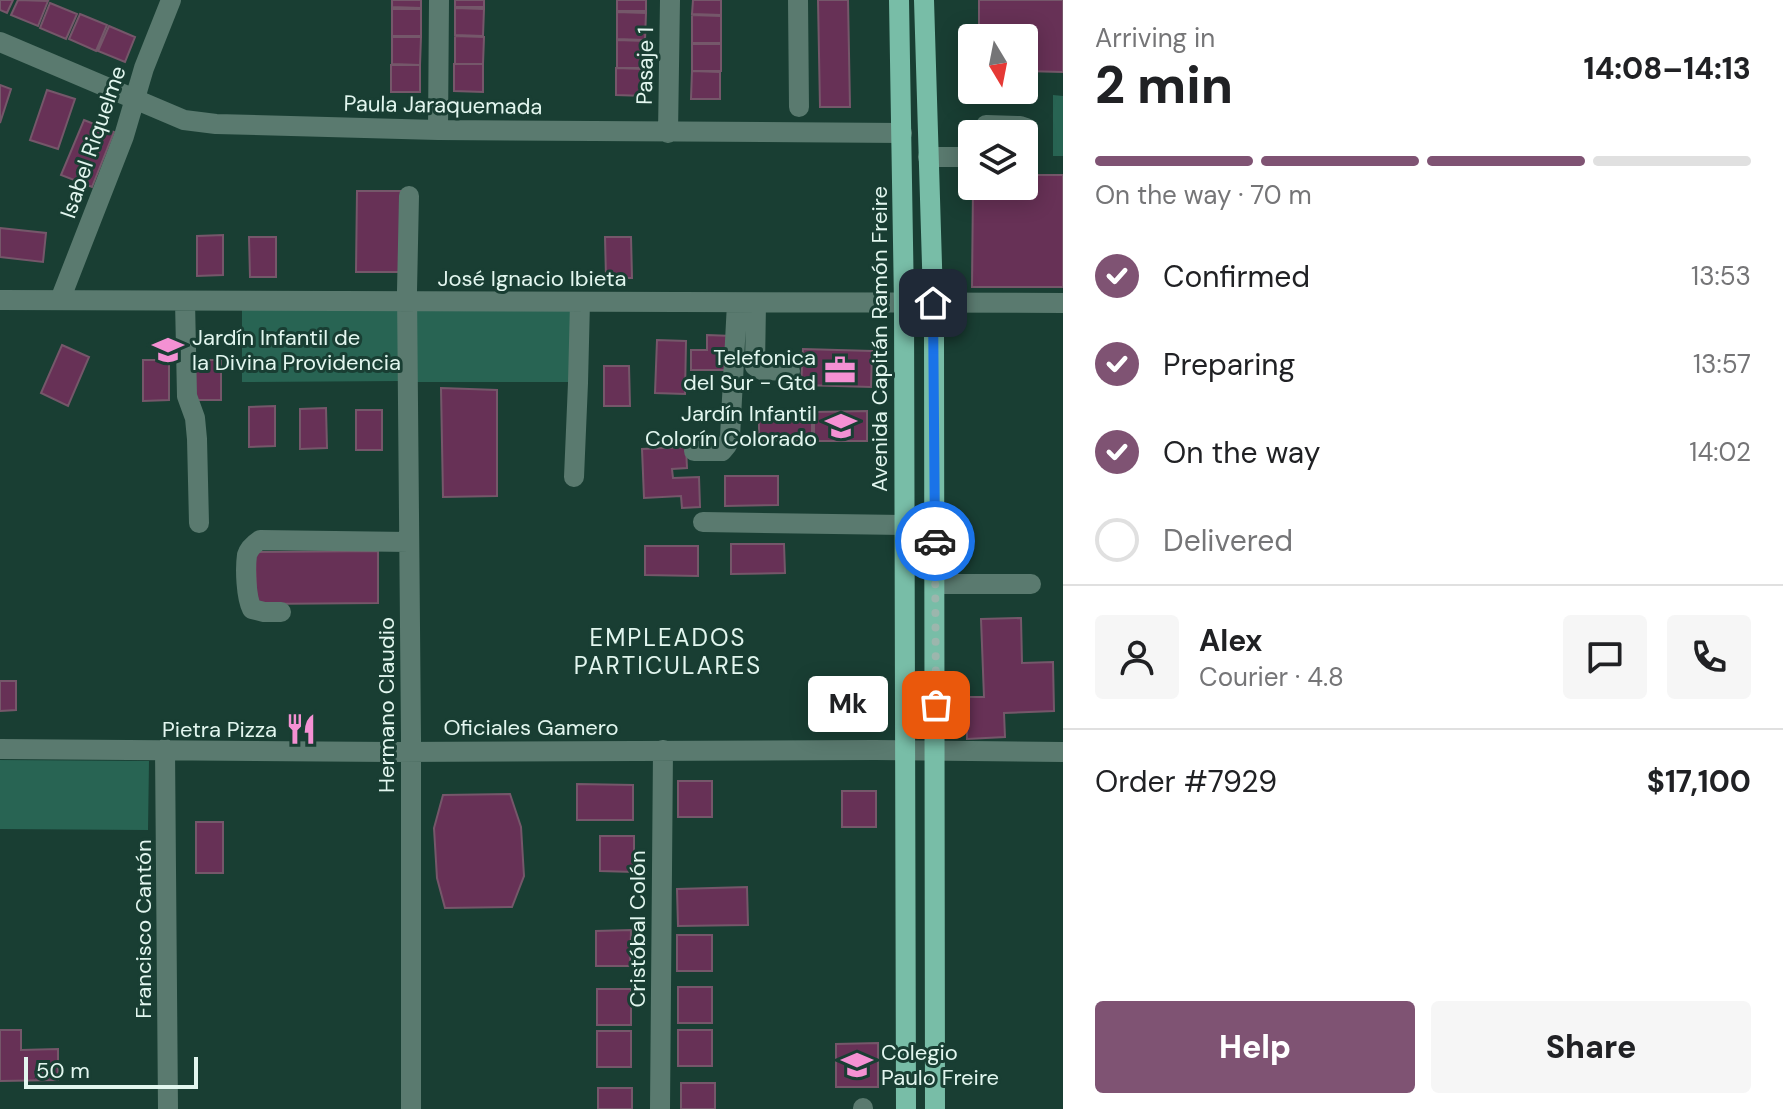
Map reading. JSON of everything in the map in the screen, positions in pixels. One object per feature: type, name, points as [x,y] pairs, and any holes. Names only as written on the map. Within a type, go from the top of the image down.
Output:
[{"type":"main road","name":"Avenida Capitán Ramón Freire","points":[[899,0],[904,303],[906,1109]]},
{"type":"main road","points":[[924,0],[933,303],[935,1109]]},
{"type":"street","name":"Isabel Riquelme","points":[[60,300],[124,136],[144,68],[171,0]]},
{"type":"street","points":[[438,130],[439,0]]},
{"type":"street","name":"Pasaje 1","points":[[668,133],[670,0]]},
{"type":"street","points":[[798,0],[799,107]]},
{"type":"street","points":[[900,31],[924,33]]},
{"type":"street","name":"Paula Jaraquemada","points":[[0,42],[184,120],[216,124],[438,130],[902,133]]},
{"type":"street","points":[[928,157],[958,157]]},
{"type":"street","name":"Hermano Claudio","points":[[409,196],[411,1109]]},
{"type":"street","name":"José Ignacio Ibieta","points":[[0,300],[1063,303]]},
{"type":"street","points":[[185,301],[187,396],[195,418],[199,523]]},
{"type":"street","points":[[574,477],[580,302]]},
{"type":"street","points":[[747,303],[755,366],[762,370],[790,371]]},
{"type":"street","points":[[694,451],[722,451],[730,437],[747,303]]},
{"type":"street","points":[[703,522],[904,525]]},
{"type":"street","points":[[281,612],[252,609],[247,600],[247,554],[260,540],[409,542]]},
{"type":"street","points":[[935,584],[1031,584]]},
{"type":"street","name":"Oficiales Gamero","points":[[0,749],[1063,752]]},
{"type":"street","name":"Francisco Cantón","points":[[165,749],[168,1109]]},
{"type":"street","name":"Cristóbal Colón","points":[[660,1109],[663,750]]},
{"type":"green space","points":[[1053,95],[1063,96],[1063,156],[1053,156]]},
{"type":"green space","points":[[242,309],[401,309],[401,381],[242,382]]},
{"type":"green space","points":[[574,309],[574,382],[414,382],[414,310]]},
{"type":"green space","points":[[0,760],[149,761],[148,830],[0,829]]},
{"type":"building","points":[[0,0],[13,0],[7,13],[0,10]]},
{"type":"building","points":[[18,0],[48,1],[38,26],[11,15]]},
{"type":"building","points":[[392,0],[421,0],[421,8],[392,7]]},
{"type":"building","points":[[455,0],[484,0],[484,7],[455,7]]},
{"type":"building","points":[[617,0],[646,0],[646,11],[617,11]]},
{"type":"building","points":[[693,0],[721,0],[721,15],[692,14]]},
{"type":"building","points":[[818,0],[848,0],[850,107],[820,107]]},
{"type":"building","points":[[979,0],[1063,0],[1063,72],[1038,71],[1038,24],[979,24]]},
{"type":"building","points":[[50,3],[77,14],[66,39],[40,28]]},
{"type":"building","points":[[455,8],[484,9],[483,36],[455,35]]},
{"type":"building","points":[[392,9],[421,9],[421,36],[392,36]]},
{"type":"building","points":[[617,12],[646,13],[645,40],[617,39]]},
{"type":"building","points":[[80,14],[107,25],[96,51],[69,39]]},
{"type":"building","points":[[692,15],[721,16],[721,43],[692,43]]},
{"type":"building","points":[[109,26],[135,37],[125,62],[98,51]]},
{"type":"building","points":[[455,36],[484,37],[483,64],[455,64]]},
{"type":"building","points":[[392,37],[421,37],[420,65],[392,64]]},
{"type":"building","points":[[617,40],[646,41],[646,68],[617,68]]},
{"type":"building","points":[[692,44],[721,44],[721,71],[692,71]]},
{"type":"building","points":[[454,64],[483,64],[483,92],[454,91]]},
{"type":"building","points":[[391,65],[420,65],[420,92],[391,92]]},
{"type":"building","points":[[616,68],[645,69],[645,96],[616,95]]},
{"type":"building","points":[[692,71],[720,72],[720,99],[691,99]]},
{"type":"building","points":[[0,85],[11,89],[0,123]]},
{"type":"building","points":[[47,90],[75,99],[58,149],[30,140]]},
{"type":"building","points":[[84,120],[114,132],[92,187],[61,175]]},
{"type":"building","points":[[1038,175],[1063,175],[1063,287],[972,287],[973,200],[1038,200]]},
{"type":"building","points":[[357,191],[401,191],[401,272],[356,272]]},
{"type":"building","points":[[0,228],[46,233],[43,262],[0,257]]},
{"type":"building","points":[[223,235],[223,275],[197,276],[197,236]]},
{"type":"building","points":[[249,237],[276,237],[276,277],[250,277]]},
{"type":"building","points":[[605,237],[631,237],[632,278],[606,278]]},
{"type":"building","points":[[707,335],[732,336],[732,370],[691,370],[691,350],[707,350]]},
{"type":"building","points":[[657,340],[686,341],[685,394],[655,393]]},
{"type":"building","points":[[62,345],[89,357],[68,406],[41,393]]},
{"type":"building","points":[[803,349],[872,351],[871,387],[801,385]]},
{"type":"building","points":[[143,360],[169,360],[169,400],[143,401]]},
{"type":"building","points":[[195,360],[221,360],[221,400],[195,400]]},
{"type":"building","points":[[604,366],[629,366],[630,406],[604,406]]},
{"type":"building","points":[[441,388],[497,390],[497,496],[443,497]]},
{"type":"building","points":[[275,406],[275,446],[249,447],[249,407]]},
{"type":"building","points":[[326,408],[327,448],[300,449],[300,409]]},
{"type":"building","points":[[356,410],[382,410],[382,450],[356,450]]},
{"type":"building","points":[[759,411],[812,411],[812,440],[759,441]]},
{"type":"building","name":"Jardín Infantil Colorín Colorado","points":[[867,411],[867,441],[814,441],[814,412]]},
{"type":"building","points":[[686,447],[687,468],[672,469],[673,478],[699,477],[700,507],[682,508],[681,496],[644,498],[642,449]]},
{"type":"building","points":[[725,476],[778,476],[778,505],[725,506]]},
{"type":"building","points":[[731,544],[784,544],[785,573],[731,574]]},
{"type":"building","points":[[645,546],[698,546],[698,576],[645,575]]},
{"type":"building","points":[[378,551],[378,603],[256,604],[255,552]]},
{"type":"building","points":[[1021,618],[1022,663],[1053,662],[1054,711],[1004,713],[1005,737],[967,739],[966,697],[984,697],[981,619]]},
{"type":"building","points":[[0,681],[16,681],[16,710],[0,711]]},
{"type":"building","points":[[678,781],[712,781],[712,817],[678,817]]},
{"type":"building","points":[[577,784],[633,785],[633,820],[577,820]]},
{"type":"building","points":[[842,791],[876,791],[876,827],[842,827]]},
{"type":"building","points":[[510,794],[521,827],[524,876],[512,907],[445,908],[437,878],[434,828],[443,795]]},
{"type":"building","points":[[196,822],[223,822],[223,873],[196,873]]},
{"type":"building","points":[[600,836],[634,836],[634,872],[600,871]]},
{"type":"building","points":[[747,887],[748,925],[678,926],[677,889]]},
{"type":"building","points":[[631,930],[630,966],[596,966],[596,931]]},
{"type":"building","points":[[677,935],[712,935],[712,971],[677,971]]},
{"type":"building","points":[[678,987],[712,987],[712,1023],[678,1023]]},
{"type":"building","points":[[597,989],[631,989],[631,1025],[597,1025]]},
{"type":"building","points":[[0,1030],[21,1030],[21,1050],[58,1049],[58,1080],[0,1081]]},
{"type":"building","points":[[678,1030],[712,1030],[712,1066],[678,1066]]},
{"type":"building","points":[[597,1031],[631,1031],[631,1067],[597,1067]]},
{"type":"building","name":"Colegio Paulo Freire","points":[[878,1043],[878,1087],[836,1087],[836,1044]]},
{"type":"building","points":[[681,1083],[715,1083],[715,1109],[681,1109]]},
{"type":"building","points":[[598,1088],[632,1088],[632,1109],[598,1109]]},
{"type":"way so far","points":[[935,541],[936,705]]},
{"type":"place","name":"Jardín Infantil de la Divina Providencia","points":[[168,350]]},
{"type":"place","name":"Telefonica del Sur - Gtd","points":[[840,370]]},
{"type":"place","name":"Jardín Infantil Colorín Colorado","points":[[841,426]]},
{"type":"place","name":"Mk","points":[[936,705]]},
{"type":"place","name":"Pietra Pizza","points":[[301,729]]},
{"type":"place","name":"Colegio Paulo Freire","points":[[857,1065]]},
{"type":"district","name":"EMPLEADOS PARTICULARES","points":[[668,651]]},
{"type":"route","points":[[933,303],[935,541]]}]
